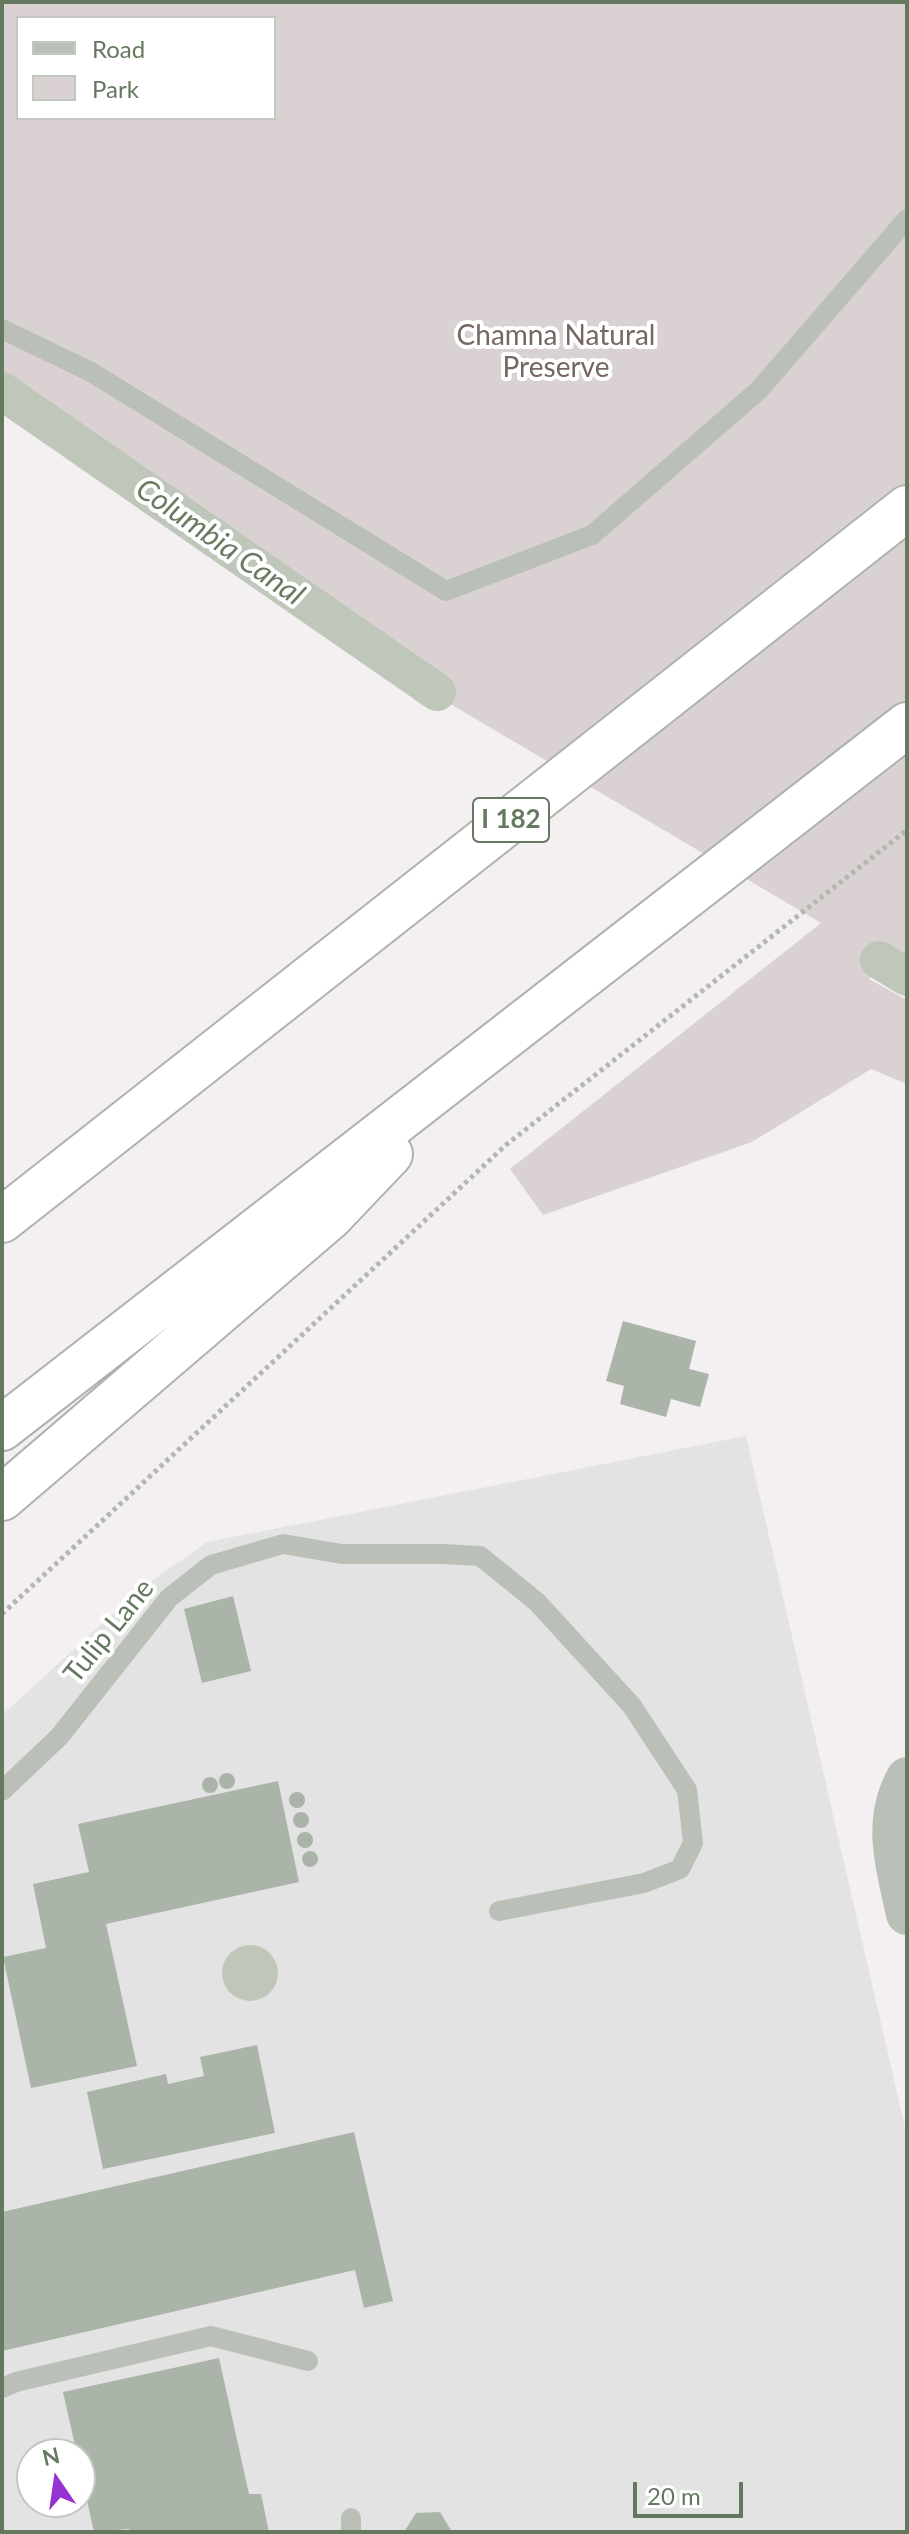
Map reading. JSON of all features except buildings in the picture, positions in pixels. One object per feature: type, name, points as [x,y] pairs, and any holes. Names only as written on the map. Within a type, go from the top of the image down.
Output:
[{"type":"highway","name":"I 182","points":[[2,1220],[907,508]]},
{"type":"highway","points":[[2,1428],[907,725]]},
{"type":"highway","points":[[2,1498],[330,1217],[494,1046]]},
{"type":"highway","points":[[2,1192],[114,1133]]},
{"type":"street","points":[[907,1778],[894,1812],[892,1842],[907,1914]]},
{"type":"lane","points":[[2,329],[91,372],[446,591],[592,535],[759,390],[907,219]]},
{"type":"lane","name":"Tulip Lane","points":[[2,1791],[59,1737],[169,1598],[211,1565],[283,1544],[342,1554],[480,1556],[537,1602],[632,1706],[687,1790],[693,1843],[680,1869],[644,1883],[499,1911]]},
{"type":"lane","points":[[2,2388],[16,2382],[211,2336],[308,2361]]},
{"type":"path","points":[[2,1614],[506,1145],[907,830]]},
{"type":"shaded area","points":[[746,1436],[907,2136],[907,2532],[2,2532],[2,1715],[139,1590],[207,1542]]},
{"type":"shaded area","points":[[250,1945],[269,1954],[278,1973],[269,1992],[250,2001],[231,1992],[222,1973],[231,1954]]},
{"type":"green space","name":"Chamna Natural Preserve","points":[[2,2],[907,2],[907,973],[880,958],[869,979],[907,1000],[907,1084],[871,1069],[752,1142],[543,1215],[510,1169],[821,923],[435,695],[2,391]]},
{"type":"waterway","name":"Columbia Canal","points":[[2,391],[437,692]]},
{"type":"waterway","name":"Columbia Canal","points":[[879,960],[907,977]]}]
